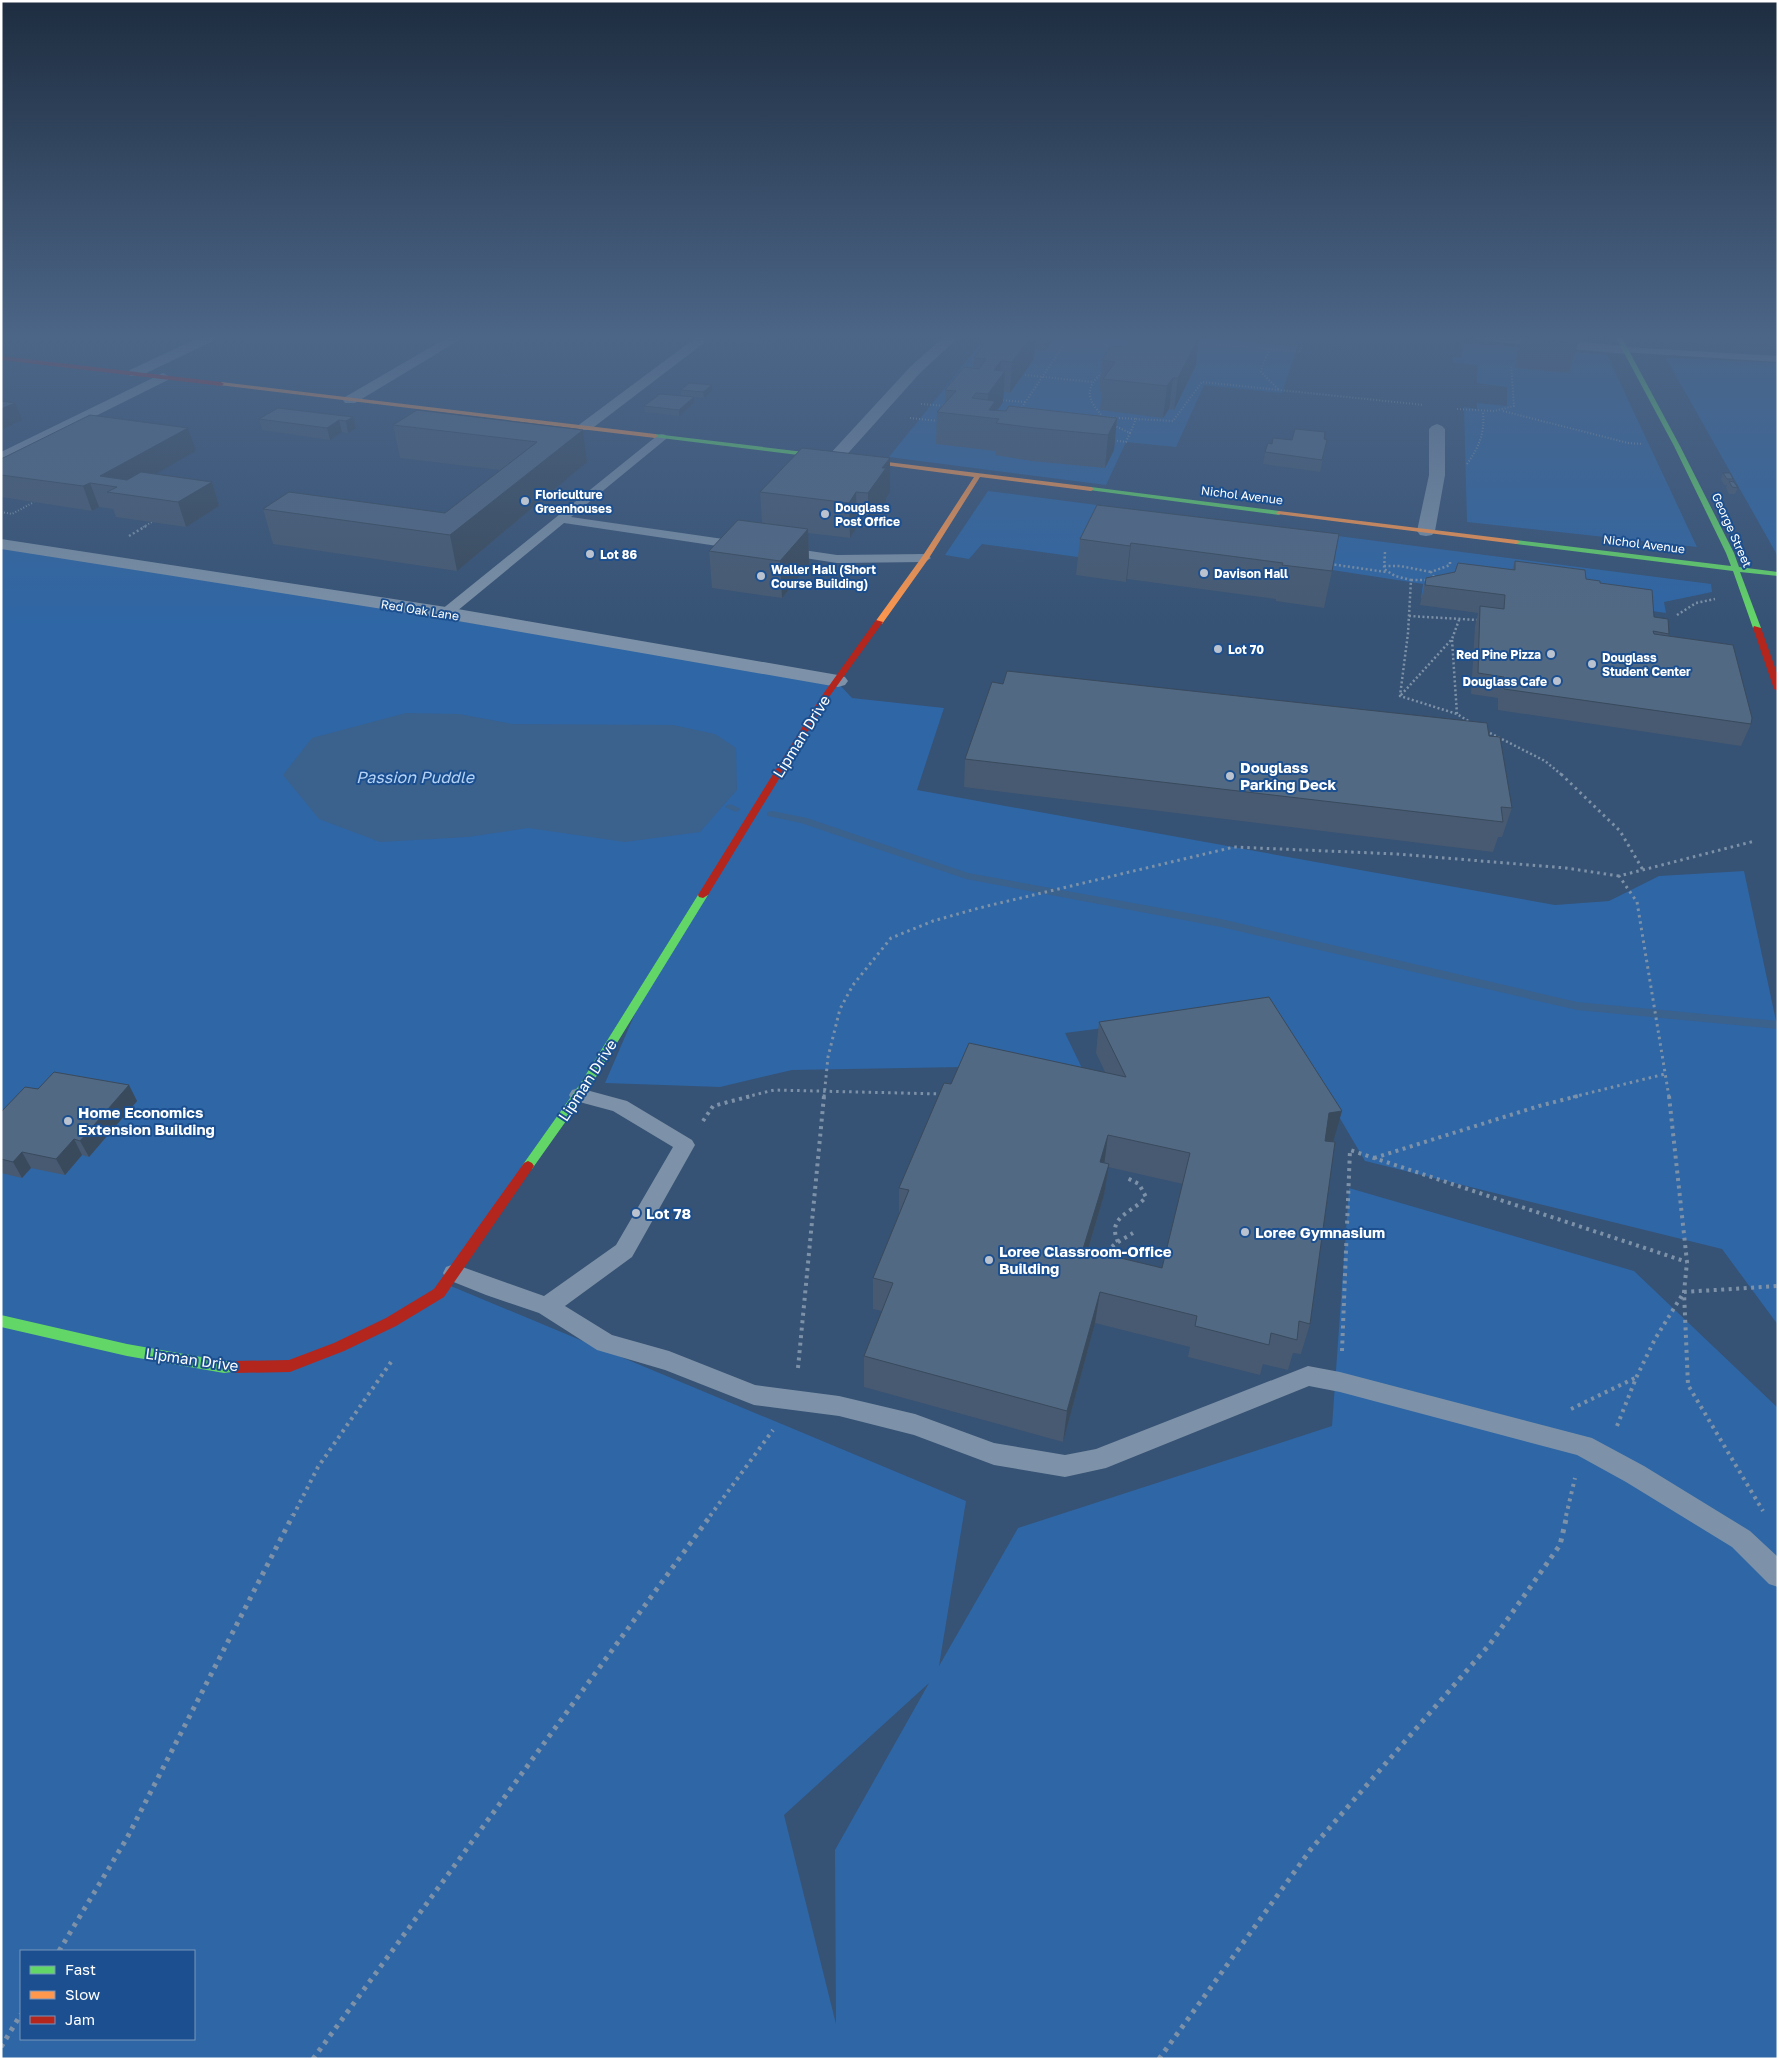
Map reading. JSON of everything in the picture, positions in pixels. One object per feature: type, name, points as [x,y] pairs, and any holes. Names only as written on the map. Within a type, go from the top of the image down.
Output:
[{"type":"street","points":[[1,458],[52,432]]},
{"type":"street","name":"Nichol Avenue","points":[[625,432],[1778,574]]},
{"type":"street","points":[[835,458],[859,432]]},
{"type":"street","points":[[1426,531],[1437,475],[1437,432]]},
{"type":"street","name":"George Street","points":[[1670,432],[1730,554],[1778,689]]},
{"type":"street","name":"Lipman Drive","points":[[1,1321],[127,1350],[224,1367],[290,1366],[339,1347],[391,1322],[439,1293],[579,1095],[820,705],[925,558],[978,476]]},
{"type":"street","name":"Red Oak Lane","points":[[1,544],[446,613],[838,680]]},
{"type":"lane","points":[[446,613],[662,437]]},
{"type":"lane","points":[[562,519],[837,559],[925,558]]},
{"type":"lane","points":[[546,1306],[624,1251],[685,1145],[620,1106],[579,1095]]},
{"type":"lane","points":[[454,1273],[494,1289],[546,1306],[604,1343],[669,1361],[754,1395],[839,1406],[915,1425],[994,1454],[1066,1466],[1097,1460],[1308,1376],[1340,1382],[1523,1429],[1593,1452],[1635,1474],[1741,1539],[1778,1575]]},
{"type":"path","points":[[1437,475],[1465,467],[1483,439],[1483,432]]},
{"type":"path","points":[[1586,432],[1628,443],[1645,444]]},
{"type":"path","points":[[1108,440],[1126,442],[1130,433]]},
{"type":"path","points":[[1,512],[12,514],[34,502]]},
{"type":"path","points":[[1387,526],[1384,569],[1389,572]]},
{"type":"path","points":[[1384,566],[1400,566],[1430,572],[1450,565],[1450,534]]},
{"type":"path","points":[[1322,563],[1389,572],[1411,580],[1427,581],[1435,577],[1430,572]]},
{"type":"path","points":[[1400,696],[1411,580]]},
{"type":"path","points":[[1677,615],[1696,603],[1723,598]]},
{"type":"path","points":[[1409,616],[1479,620]]},
{"type":"path","points":[[1457,714],[1452,640],[1459,620]]},
{"type":"path","points":[[1400,696],[1452,640]]},
{"type":"path","points":[[1400,696],[1457,714],[1477,726]]},
{"type":"path","points":[[1484,730],[1545,761],[1570,782],[1620,831],[1643,870]]},
{"type":"path","points":[[313,2059],[794,1400],[828,1058],[840,1009],[853,985],[891,938],[933,921],[979,908],[1234,847],[1397,854],[1566,868],[1618,876],[1755,841]]},
{"type":"path","points":[[1618,876],[1638,902],[1672,1117],[1687,1262],[1684,1292],[1688,1385],[1766,1518]]},
{"type":"path","points":[[1374,1158],[1539,1106],[1665,1074]]},
{"type":"path","points":[[685,1145],[713,1106],[774,1090],[945,1094]]},
{"type":"path","points":[[1340,1382],[1350,1150],[1687,1262]]},
{"type":"path","points":[[1118,1242],[1114,1233],[1118,1220],[1146,1197],[1145,1190],[1127,1178]]},
{"type":"path","points":[[1100,1258],[1118,1242],[1133,1233]]},
{"type":"path","points":[[1684,1292],[1778,1286]]},
{"type":"path","points":[[1159,2059],[1311,1849],[1490,1644],[1560,1545],[1593,1452],[1636,1378],[1655,1339],[1684,1292]]},
{"type":"path","points":[[60,1950],[127,1838],[318,1467],[395,1356]]},
{"type":"path","points":[[1523,1429],[1636,1378]]},
{"type":"path","points":[[1,2047],[20,2016]]},
{"type":"shaded area","points":[[909,432],[1183,432],[1176,447],[1126,442],[1106,485],[889,457]]},
{"type":"shaded area","points":[[1465,432],[1643,432],[1697,547],[1467,522]]},
{"type":"shaded area","points":[[1708,432],[1778,432],[1778,560],[1776,553]]},
{"type":"shaded area","points":[[988,491],[1711,584],[1712,592],[1664,602],[1666,613],[1645,610],[1421,598],[1423,584],[1332,570],[1085,558],[982,544],[969,559],[945,555]]},
{"type":"shaded area","points":[[1,545],[839,684],[852,698],[944,708],[917,790],[1555,905],[1609,901],[1659,876],[1744,871],[1778,1030],[1778,1325],[1722,1249],[1365,1161],[1274,1006],[1065,1033],[1094,1093],[964,1067],[792,1070],[720,1087],[605,1083],[640,1002],[446,1284],[966,1501],[939,1666],[1018,1528],[1332,1426],[1349,1188],[1634,1271],[1778,1408],[1778,2059],[1,2059]],"holes":[[[929,1683],[835,1850],[836,2024],[784,1815]]]},
{"type":"water","name":"Passion Puddle","points":[[406,713],[459,714],[512,724],[673,725],[715,734],[736,748],[737,790],[700,832],[625,842],[528,828],[468,837],[380,842],[319,819],[283,775],[312,738]]},
{"type":"building","points":[[55,432],[180,432],[100,476],[127,480],[141,472],[212,482],[178,502],[107,492],[117,487],[90,483],[83,486],[1,475],[1,459]]},
{"type":"building","points":[[453,432],[580,432],[450,535],[263,509],[289,492],[445,513],[537,442]]},
{"type":"building","points":[[1078,432],[1110,432],[1108,435]]},
{"type":"building","points":[[1294,432],[1325,432],[1324,439],[1327,440],[1322,460],[1265,452],[1268,443],[1272,444],[1273,438],[1292,440]]},
{"type":"building","points":[[802,448],[890,458],[882,468],[886,468],[868,493],[856,492],[849,503],[760,492]]},
{"type":"building","points":[[1723,473],[1730,473],[1733,479],[1727,479]]},
{"type":"building","points":[[1729,481],[1734,482],[1738,488],[1732,487]]},
{"type":"building","points":[[1097,505],[1339,534],[1332,571],[1131,543],[1130,546],[1080,539]]},
{"type":"building","points":[[738,520],[808,529],[780,561],[709,551]]},
{"type":"building","name":"Douglass Student Center","points":[[1515,561],[1585,570],[1586,579],[1600,581],[1600,583],[1652,590],[1654,617],[1668,619],[1669,634],[1653,631],[1654,634],[1733,645],[1752,718],[1751,724],[1504,689],[1504,677],[1478,673],[1480,606],[1504,609],[1505,595],[1425,585],[1426,578],[1455,572],[1458,563],[1515,570]]},
{"type":"building","name":"Douglass Parking Deck","points":[[1007,671],[1487,723],[1489,736],[1500,737],[1512,808],[1501,807],[1503,822],[965,759],[992,682],[1003,684]]},
{"type":"building","points":[[1269,997],[1342,1111],[1329,1113],[1325,1141],[1335,1142],[1310,1324],[1299,1321],[1297,1340],[1271,1333],[1269,1345],[1195,1326],[1197,1316],[1100,1292],[1067,1411],[864,1356],[893,1283],[873,1278],[909,1190],[899,1188],[944,1083],[951,1084],[969,1043],[1126,1077],[1099,1022]],"holes":[[[1108,1135],[1190,1153],[1162,1268],[1083,1249],[1109,1164],[1100,1162]]]},
{"type":"building","name":"Home Economics Extension Building","points":[[54,1072],[129,1085],[80,1141],[74,1139],[56,1159],[22,1152],[13,1162],[1,1159],[1,1112],[25,1087],[38,1089]]},
{"type":"waterway","points":[[730,807],[736,809]]},
{"type":"waterway","points":[[772,814],[803,820],[966,876],[1221,923],[1577,1006],[1778,1025]]},
{"type":"traffic: fast","points":[[1670,432],[1730,553],[1757,628]]},
{"type":"traffic: fast","points":[[655,436],[871,462]]},
{"type":"traffic: fast","points":[[1091,489],[1279,513]]},
{"type":"traffic: fast","points":[[1516,542],[1778,574]]},
{"type":"traffic: fast","points":[[528,1166],[584,1087],[703,895]]},
{"type":"traffic: fast","points":[[1,1321],[127,1350],[224,1367],[235,1367]]},
{"type":"traffic: slow","points":[[623,432],[655,436]]},
{"type":"traffic: slow","points":[[871,462],[1091,489]]},
{"type":"traffic: slow","points":[[879,622],[925,558],[978,476]]},
{"type":"traffic: slow","points":[[1279,513],[1516,542]]},
{"type":"traffic: jam","points":[[703,895],[825,697],[879,622]]},
{"type":"traffic: jam","points":[[1757,628],[1778,689]]},
{"type":"traffic: jam","points":[[235,1367],[290,1366],[339,1347],[391,1322],[439,1293],[528,1166]]},
{"type":"place","name":"Floriculture Greenhouses","points":[[525,501]]},
{"type":"place","name":"Douglass Post Office","points":[[825,514]]},
{"type":"place","name":"Lot 86","points":[[590,554]]},
{"type":"place","name":"Davison Hall","points":[[1204,573]]},
{"type":"place","name":"Waller Hall (Short Course Building)","points":[[761,576]]},
{"type":"place","name":"Lot 70","points":[[1218,649]]},
{"type":"place","name":"Red Pine Pizza","points":[[1551,654]]},
{"type":"place","name":"Douglass Student Center","points":[[1592,664]]},
{"type":"place","name":"Douglass Cafe","points":[[1557,681]]},
{"type":"place","name":"Douglass Parking Deck","points":[[1230,776]]},
{"type":"place","name":"Home Economics Extension Building","points":[[68,1121]]},
{"type":"place","name":"Lot 78","points":[[636,1213]]},
{"type":"place","name":"Loree Gymnasium","points":[[1245,1232]]},
{"type":"place","name":"Loree Classroom-Office Building","points":[[989,1260]]}]
